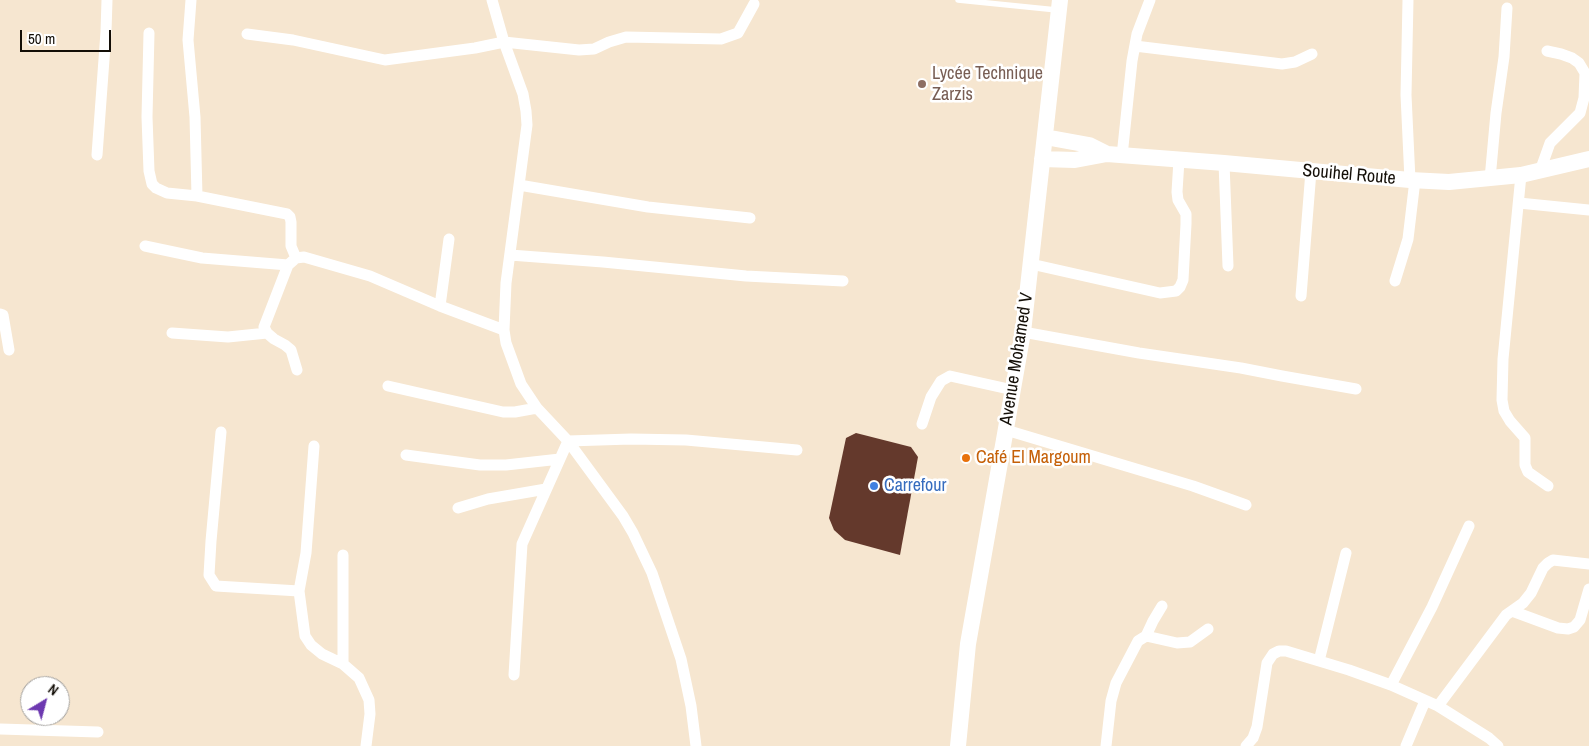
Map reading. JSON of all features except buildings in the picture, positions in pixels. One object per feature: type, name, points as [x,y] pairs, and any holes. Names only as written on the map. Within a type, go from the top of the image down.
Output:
[{"type":"main road","name":"Avenue Mohamed V","points":[[958,746],[968,644],[1023,332],[1060,5]]},
{"type":"main road","points":[[1045,137],[1089,145],[1114,155]]},
{"type":"main road","name":"Souihel Route","points":[[1114,155],[1449,182],[1521,175],[1589,159]]},
{"type":"main road","points":[[1042,159],[1075,160],[1114,155]]},
{"type":"street","points":[[97,155],[107,0]]},
{"type":"street","points":[[191,0],[188,40],[195,117],[197,196]]},
{"type":"street","points":[[492,0],[504,42],[523,94],[527,125],[506,283],[504,330],[512,364],[520,384],[537,408],[568,442],[623,516],[633,533],[652,573],[681,659],[691,706],[696,746]]},
{"type":"street","points":[[1114,155],[1137,34],[1150,0]]},
{"type":"street","points":[[1395,281],[1408,239],[1413,180],[1406,95],[1408,0]]},
{"type":"street","points":[[247,34],[293,40],[386,60],[475,48],[504,42],[579,50],[594,49],[608,42],[626,37],[721,39],[738,33],[754,4]]},
{"type":"street","points":[[1490,179],[1494,127],[1504,57],[1507,8]]},
{"type":"street","points":[[149,33],[147,117],[150,178],[152,184],[162,191],[287,214],[290,217],[292,262],[264,327],[267,333],[290,350],[297,370]]},
{"type":"street","points":[[1135,46],[1282,64],[1295,62],[1312,54]]},
{"type":"street","points":[[1540,171],[1550,143],[1580,112],[1584,98],[1585,73],[1579,63],[1572,58],[1547,51]]},
{"type":"street","points":[[1031,264],[1160,293],[1176,291],[1183,280],[1186,224],[1186,214],[1178,200],[1177,192],[1179,160]]},
{"type":"street","points":[[1224,163],[1228,266]]},
{"type":"street","points":[[1301,296],[1311,171]]},
{"type":"street","points":[[1521,175],[1503,359],[1502,400],[1504,411],[1510,421],[1526,438],[1526,465],[1528,472],[1548,486]]},
{"type":"street","points":[[519,185],[648,206],[750,218]]},
{"type":"street","points":[[1519,203],[1589,210]]},
{"type":"street","points":[[440,306],[449,239]]},
{"type":"street","points":[[145,246],[202,258],[292,262],[304,257],[370,276],[440,306],[504,330]]},
{"type":"street","points":[[510,255],[746,276],[842,281]]},
{"type":"street","points":[[0,314],[3,315],[9,350]]},
{"type":"street","points":[[1023,332],[1356,389]]},
{"type":"street","points":[[172,333],[228,337],[267,333]]},
{"type":"street","points":[[922,424],[931,397],[941,381],[950,376],[1013,390]]},
{"type":"street","points":[[388,386],[503,412],[537,408]]},
{"type":"street","points":[[1006,430],[1193,486],[1246,505]]},
{"type":"street","points":[[221,432],[209,576],[216,586],[300,591]]},
{"type":"street","points":[[568,442],[631,439],[686,440],[797,450]]},
{"type":"street","points":[[514,675],[522,544],[568,442]]},
{"type":"street","points":[[314,446],[306,553],[300,591],[305,636],[311,645],[322,654],[343,664],[359,678],[369,700],[370,714],[366,746]]},
{"type":"street","points":[[406,455],[480,466],[560,459]]},
{"type":"street","points":[[458,508],[488,499],[546,489]]},
{"type":"street","points":[[1391,685],[1432,607],[1469,526]]},
{"type":"street","points":[[1319,661],[1346,553]]},
{"type":"street","points":[[343,555],[343,664]]},
{"type":"street","points":[[1438,706],[1506,615],[1523,603],[1531,593],[1543,568],[1548,563],[1553,560],[1589,564]]},
{"type":"street","points":[[1512,611],[1558,628],[1568,629],[1574,627],[1580,620],[1589,589]]},
{"type":"street","points":[[1106,746],[1111,701],[1116,683],[1138,641],[1146,636],[1162,606]]},
{"type":"street","points":[[1146,636],[1177,643],[1190,642],[1208,629]]},
{"type":"street","points":[[1246,746],[1253,738],[1257,727],[1267,663],[1273,654],[1279,651],[1286,651],[1319,661],[1391,685],[1438,706],[1489,738],[1498,746]]},
{"type":"street","points":[[1406,746],[1425,701]]},
{"type":"street","points":[[0,729],[98,732]]},
{"type":"lane","points":[[958,0],[1060,5]]},
{"type":"place","name":"Lycée Technique Zarzis","points":[[922,84]]},
{"type":"place","name":"Café El Margoum","points":[[966,458]]},
{"type":"place","name":"Carrefour","points":[[874,486]]}]
